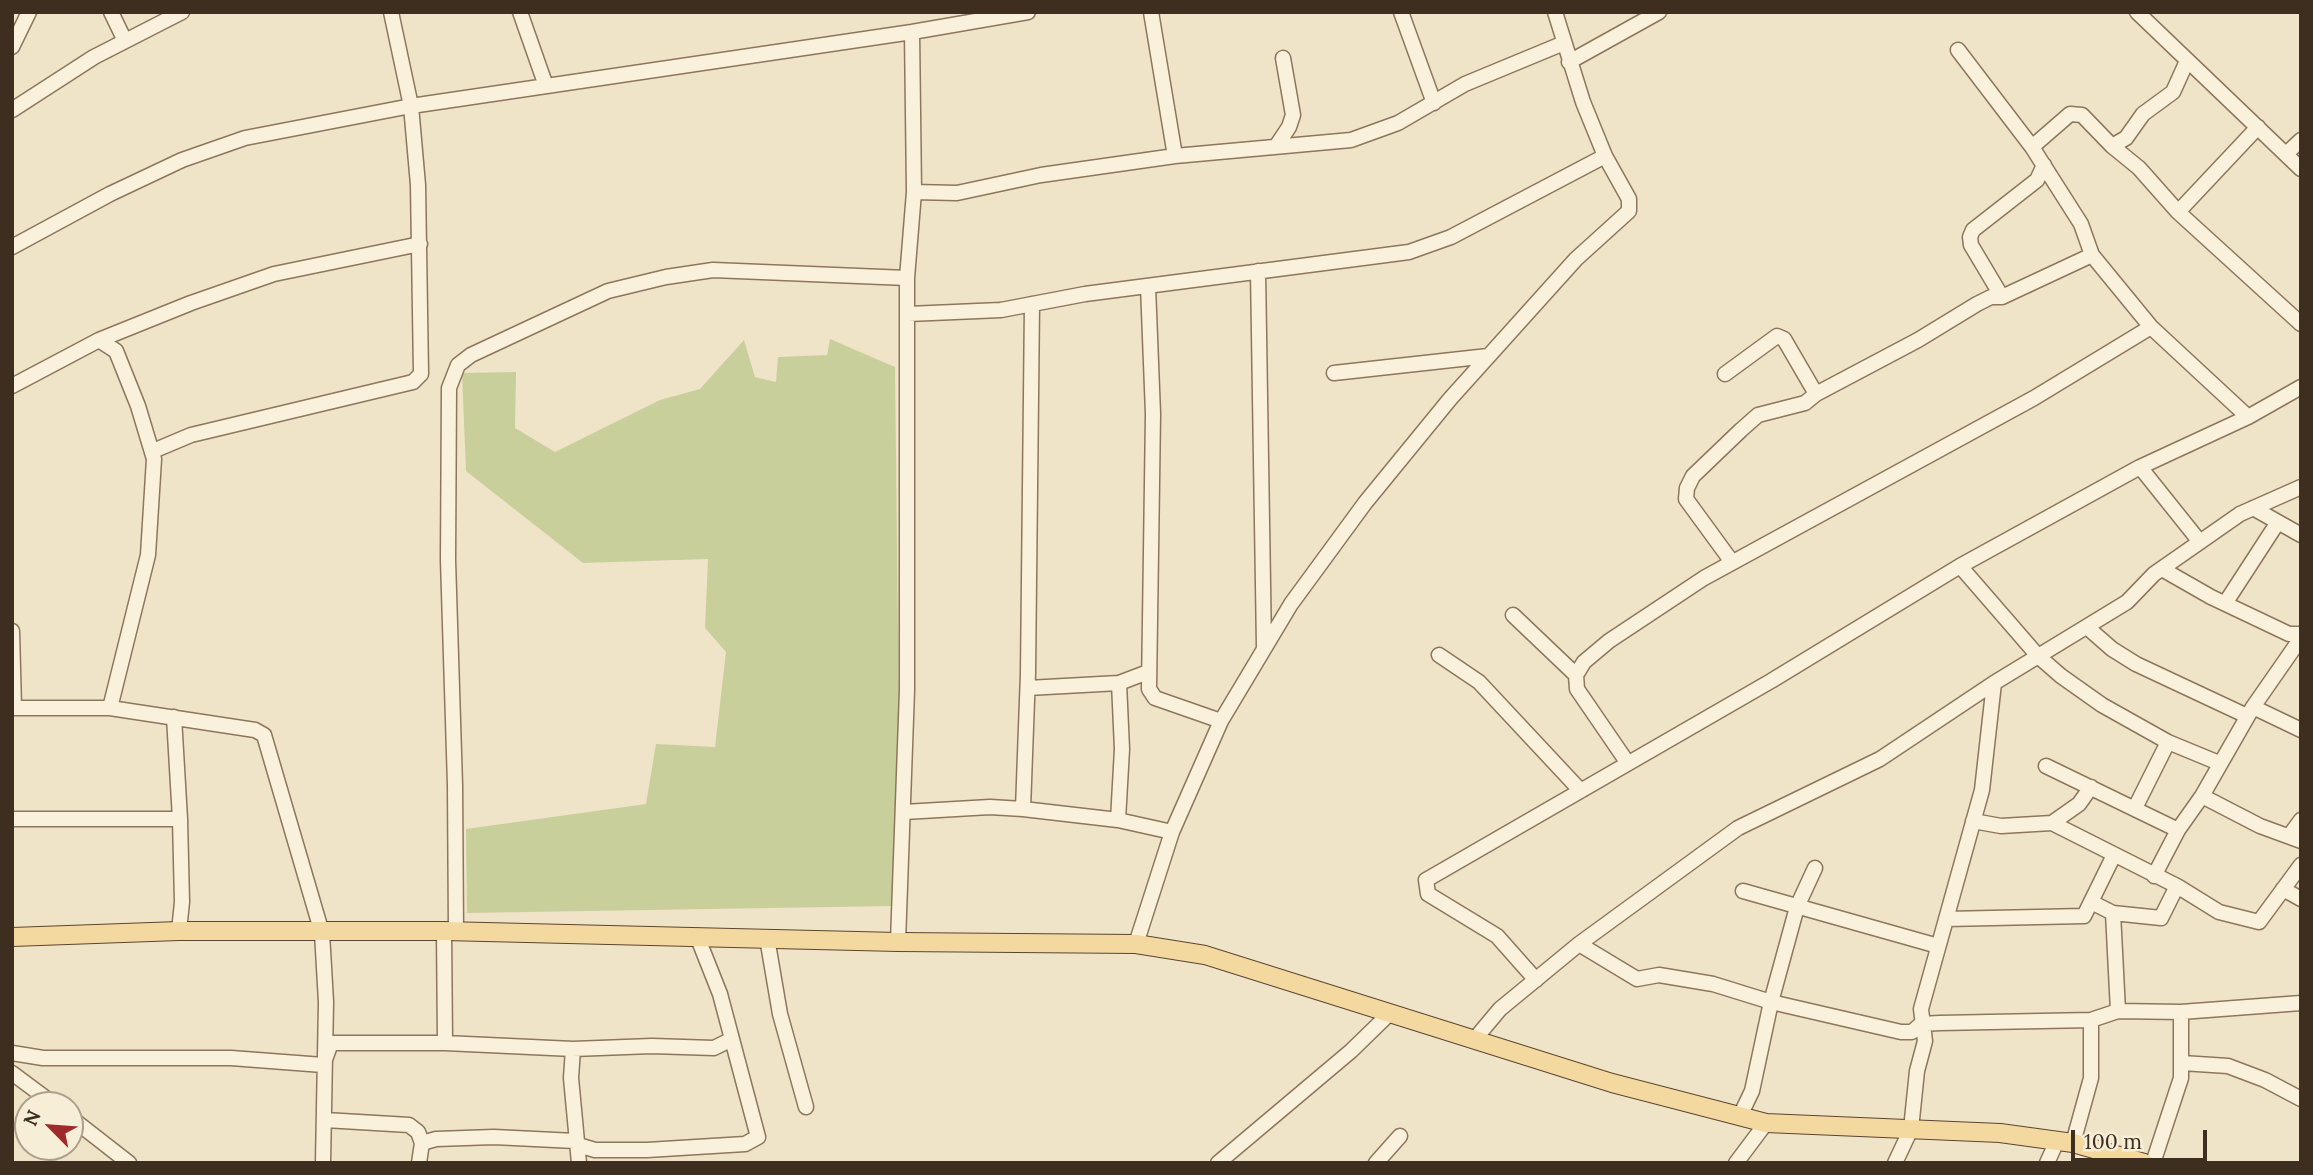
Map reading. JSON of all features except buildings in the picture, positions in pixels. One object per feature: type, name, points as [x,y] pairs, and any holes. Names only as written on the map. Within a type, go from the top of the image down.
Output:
[{"type":"main road","points":[[12,937],[180,931],[450,931],[898,942],[1136,944],[1205,956],[1612,1083],[1766,1123],[1959,1129],[2065,1142],[2144,1163]]},
{"type":"street","points":[[12,47],[29,12]]},
{"type":"street","points":[[111,12],[125,41]]},
{"type":"street","points":[[12,110],[94,57],[182,12]]},
{"type":"street","points":[[153,452],[191,435],[416,380],[422,371],[420,244],[411,106],[391,12]]},
{"type":"street","points":[[520,12],[546,86]]},
{"type":"street","points":[[12,247],[182,160],[246,138],[411,106],[912,32],[1028,12]]},
{"type":"street","points":[[1151,12],[1175,156]]},
{"type":"street","points":[[1401,12],[1434,103]]},
{"type":"street","points":[[1136,944],[1172,832],[1221,721],[1291,604],[1365,503],[1488,356],[1576,259],[1629,211],[1629,200],[1605,156],[1569,62],[1555,12]]},
{"type":"street","points":[[1569,62],[1659,12]]},
{"type":"street","points":[[2137,12],[2301,169]]},
{"type":"street","points":[[898,942],[904,812],[908,314],[906,278],[914,192],[912,32]]},
{"type":"street","points":[[914,192],[957,193],[1041,174],[1175,156],[1351,140],[1388,127],[1465,84],[1564,43]]},
{"type":"street","points":[[1958,50],[2044,165],[2081,224],[2092,256],[2151,327],[2248,417]]},
{"type":"street","points":[[1277,145],[1289,127],[1293,115],[1283,58]]},
{"type":"street","points":[[2112,146],[2126,138],[2143,114],[2173,92],[2187,61]]},
{"type":"street","points":[[2032,147],[2070,114],[2091,121],[2112,146],[2139,168],[2178,212],[2301,324]]},
{"type":"street","points":[[2178,212],[2258,127]]},
{"type":"street","points":[[2286,154],[2301,139]]},
{"type":"street","points":[[908,314],[1001,310],[1148,286],[1424,248],[1507,209],[1605,156]]},
{"type":"street","points":[[2002,297],[1971,245],[1970,237],[1973,230],[2037,180],[2044,165]]},
{"type":"street","points":[[12,386],[99,340],[274,274],[420,244]]},
{"type":"street","points":[[1732,562],[1686,499],[1687,488],[1693,476],[1758,415],[1805,403],[1815,394],[1918,340],[1977,304],[2002,297],[2092,256]]},
{"type":"street","points":[[445,1044],[450,931],[449,388],[458,365],[471,355],[608,291],[666,277],[713,270],[906,278]]},
{"type":"street","points":[[1258,271],[1264,647]]},
{"type":"street","points":[[1148,286],[1153,402],[1149,689],[1155,698],[1221,721]]},
{"type":"street","points":[[1023,809],[1028,688],[1032,304]]},
{"type":"street","points":[[1627,762],[1577,689],[1576,675],[1584,662],[1609,641],[1732,562],[2034,398],[2151,327]]},
{"type":"street","points":[[110,708],[148,555],[153,452],[116,351],[122,331]]},
{"type":"street","points":[[1725,374],[1777,336],[1784,339],[1815,394]]},
{"type":"street","points":[[99,340],[116,351]]},
{"type":"street","points":[[1334,373],[1488,356]]},
{"type":"street","points":[[1536,980],[1497,936],[1428,894],[1425,884],[1430,876],[1771,681],[1960,566],[2140,467],[2248,417],[2301,387]]},
{"type":"street","points":[[2140,467],[2200,542]]},
{"type":"street","points":[[1474,1040],[1500,1009],[1579,944],[1738,828],[1881,759],[1994,683],[2127,602],[2154,573],[2200,542],[2253,508],[2301,487]]},
{"type":"street","points":[[2253,508],[2301,535]]},
{"type":"street","points":[[2226,602],[2278,522]]},
{"type":"street","points":[[1960,566],[2038,656],[2102,705],[2168,742],[2218,763]]},
{"type":"street","points":[[2154,876],[2178,830],[2202,796],[2218,763],[2301,636],[2289,634],[2162,569]]},
{"type":"street","points":[[1513,615],[1576,675]]},
{"type":"street","points":[[2088,628],[2112,649],[2136,664],[2301,730]]},
{"type":"street","points":[[12,631],[13,708],[110,708],[255,730],[264,735],[322,933],[326,1002],[323,1163]]},
{"type":"street","points":[[1439,655],[1479,682],[1579,789]]},
{"type":"street","points":[[1028,688],[1119,682],[1148,672]]},
{"type":"street","points":[[1118,820],[1122,749],[1119,682]]},
{"type":"street","points":[[1895,1163],[1911,1129],[1915,1082],[1925,1041],[1921,1009],[1982,790],[1994,683]]},
{"type":"street","points":[[174,717],[180,819],[180,931]]},
{"type":"street","points":[[2135,808],[2168,742]]},
{"type":"street","points":[[2046,766],[2178,830]]},
{"type":"street","points":[[2052,823],[2079,804],[2091,787]]},
{"type":"street","points":[[2202,796],[2260,826],[2295,838],[2301,820]]},
{"type":"street","points":[[904,812],[990,807],[1023,809],[1118,820],[1172,832]]},
{"type":"street","points":[[12,819],[180,819]]},
{"type":"street","points":[[1973,821],[2001,825],[2052,823],[2177,886],[2219,912],[2259,922],[2301,865]]},
{"type":"street","points":[[1946,919],[2084,916],[2114,855]]},
{"type":"street","points":[[1740,1116],[1752,1091],[1771,1002],[1797,907],[1815,868]]},
{"type":"street","points":[[2091,902],[2113,913],[2161,918],[2177,886]]},
{"type":"street","points":[[2283,889],[2301,899]]},
{"type":"street","points":[[1743,891],[1938,947]]},
{"type":"street","points":[[2113,913],[2118,1011]]},
{"type":"street","points":[[422,1143],[436,1139],[494,1137],[576,1143],[595,1150],[647,1150],[745,1144],[756,1140],[758,1137],[720,994],[697,936]]},
{"type":"street","points":[[767,938],[780,1014],[806,1107]]},
{"type":"street","points":[[1579,944],[1637,979],[1659,975],[1713,984],[1771,1002],[1901,1032],[1912,1032],[1921,1024],[2091,1020],[2118,1011],[2181,1012],[2301,1003]]},
{"type":"street","points":[[2153,1163],[2170,1103],[2178,1089],[2182,1063],[2181,1012]]},
{"type":"street","points":[[1218,1163],[1351,1051],[1388,1015]]},
{"type":"street","points":[[2047,1163],[2065,1142],[2091,1078],[2091,1020]]},
{"type":"street","points":[[323,1065],[331,1043],[573,1049],[652,1046],[714,1048],[732,1039]]},
{"type":"street","points":[[573,1049],[579,1163]]},
{"type":"street","points":[[12,1053],[43,1058],[230,1058],[323,1065]]},
{"type":"street","points":[[2182,1063],[2228,1066],[2265,1080],[2301,1099]]},
{"type":"street","points":[[12,1073],[36,1091]]},
{"type":"street","points":[[325,1120],[409,1125],[418,1132],[422,1143],[419,1163]]},
{"type":"street","points":[[1735,1163],[1766,1123]]},
{"type":"street","points":[[84,1128],[129,1163]]},
{"type":"street","points":[[1376,1163],[1400,1136]]},
{"type":"green space","points":[[830,339],[895,367],[899,722],[893,906],[467,913],[466,829],[646,804],[656,744],[715,747],[726,652],[705,628],[708,559],[583,563],[466,471],[462,373],[516,372],[515,428],[555,452],[660,400],[700,389],[744,340],[755,377],[776,382],[778,357],[827,355]]}]
